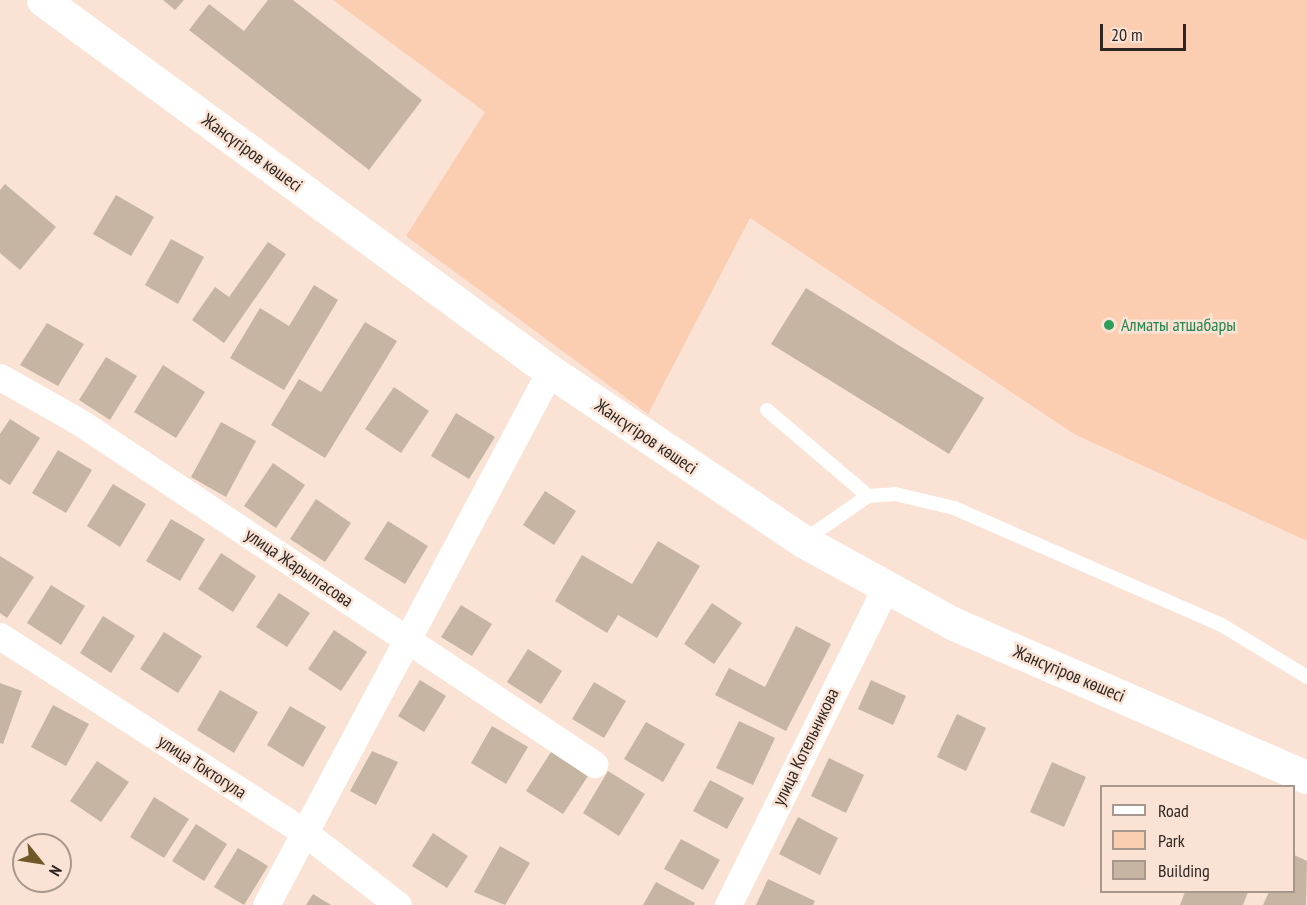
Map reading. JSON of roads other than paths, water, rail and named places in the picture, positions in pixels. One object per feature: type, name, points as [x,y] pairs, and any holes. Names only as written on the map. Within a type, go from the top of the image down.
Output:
[{"type":"main road","name":"Жансүгіров көшесі","points":[[43,0],[550,371],[803,541],[885,589],[1307,777]]},
{"type":"street","points":[[266,905],[550,371]]},
{"type":"street","name":"улица Жарылгасова","points":[[0,377],[78,421],[594,764]]},
{"type":"street","name":"улица Котельникова","points":[[728,905],[885,589]]},
{"type":"street","name":"улица Токтогула","points":[[0,636],[304,832],[398,905]]},
{"type":"lane","points":[[767,410],[868,496]]},
{"type":"lane","points":[[803,541],[868,496],[895,494],[954,508],[1017,533],[1220,624],[1307,676]]},
{"type":"place","name":"Алматы атшабары","points":[[1109,325]]}]
